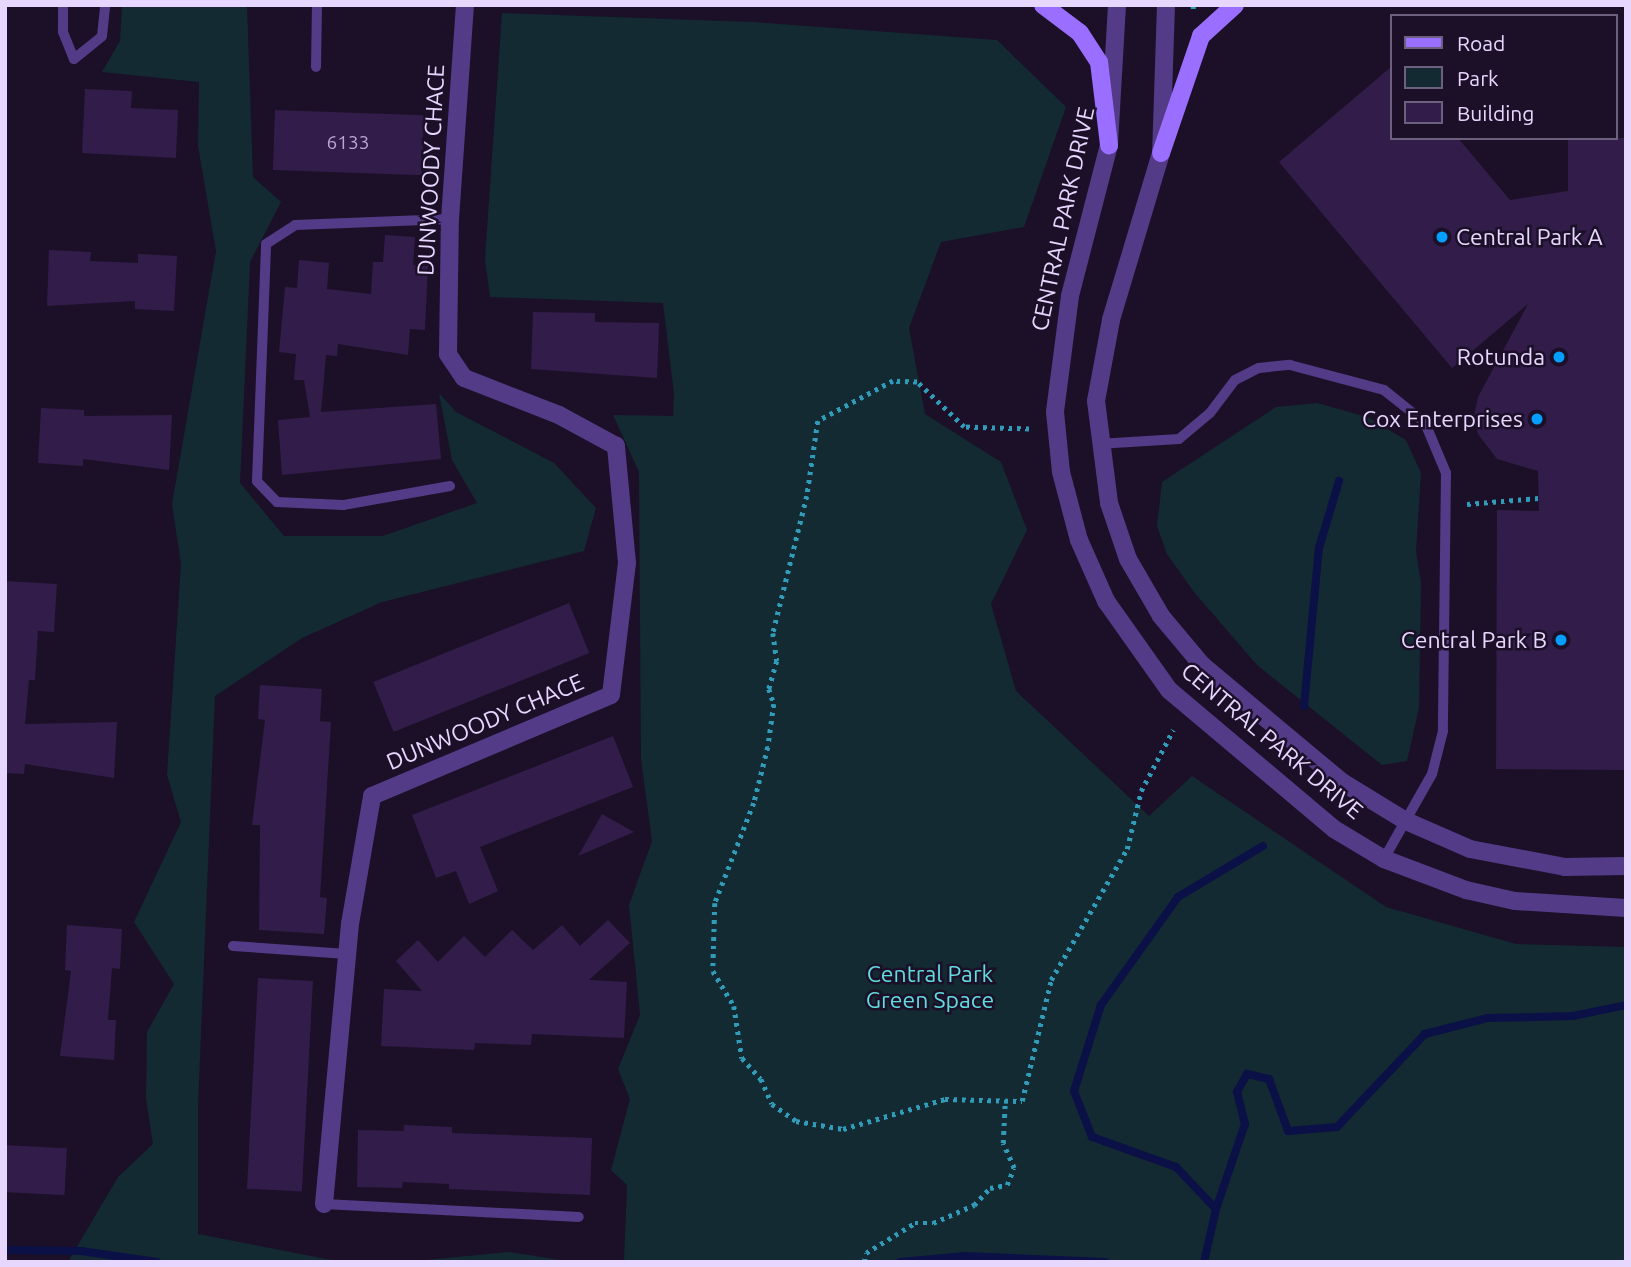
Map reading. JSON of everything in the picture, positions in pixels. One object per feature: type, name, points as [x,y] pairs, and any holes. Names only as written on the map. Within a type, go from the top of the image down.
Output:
[{"type":"main road","points":[[1043,5],[1080,33],[1099,62],[1109,145]]},
{"type":"main road","points":[[1161,153],[1201,36],[1235,5]]},
{"type":"street","name":"DUNWOODY CHACE","points":[[324,1204],[347,954],[372,796],[611,695],[627,563],[616,446],[559,415],[464,378],[453,366],[448,354],[450,219],[465,5]]},
{"type":"street","name":"CENTRAL PARK DRIVE","points":[[1116,5],[1109,145],[1059,353],[1055,412],[1061,472],[1079,540],[1105,601],[1169,690],[1334,829],[1384,859],[1515,901],[1626,908]]},
{"type":"street","name":"CENTRAL PARK DRIVE","points":[[1166,5],[1161,153],[1111,320],[1096,401],[1098,444],[1108,503],[1128,559],[1161,616],[1202,665],[1342,782],[1406,821],[1470,849],[1519,861],[1626,866]]},
{"type":"lane","points":[[64,5],[63,32],[74,59],[103,36],[105,5]]},
{"type":"lane","points":[[316,67],[317,5]]},
{"type":"lane","points":[[450,219],[295,225],[266,244],[257,481],[277,502],[343,505],[450,486]]},
{"type":"lane","points":[[1098,444],[1179,439],[1210,413],[1235,380],[1259,368],[1290,365],[1384,390],[1425,423],[1446,473],[1443,731],[1432,774],[1384,859]]},
{"type":"lane","points":[[233,946],[347,954]]},
{"type":"lane","points":[[324,1204],[579,1217]]},
{"type":"path","points":[[1029,429],[964,427],[918,382],[893,381],[818,421],[807,496],[773,633],[777,661],[769,689],[774,704],[768,747],[754,803],[715,903],[713,971],[734,1006],[743,1058],[761,1079],[772,1104],[796,1121],[843,1129],[945,1098],[1005,1102],[1026,1095],[1035,1032],[1051,980],[1126,849],[1140,790],[1173,730]]},
{"type":"path","points":[[1467,505],[1539,498]]},
{"type":"path","points":[[864,1262],[866,1253],[915,1223],[933,1223],[974,1205],[990,1188],[1007,1185],[1014,1168],[1003,1143],[1005,1102]]},
{"type":"green space","points":[[122,5],[247,6],[253,177],[281,202],[250,262],[240,483],[284,536],[383,536],[477,503],[452,460],[439,393],[456,412],[554,463],[596,508],[584,551],[382,602],[302,638],[215,696],[198,1105],[198,1234],[342,1262],[68,1262],[118,1177],[153,1144],[146,1099],[147,1032],[174,984],[134,922],[181,822],[167,775],[181,564],[172,504],[216,251],[198,146],[199,82],[102,72],[120,41]]},
{"type":"green space","name":"Central Park Green Space","points":[[502,13],[753,22],[997,40],[1066,107],[1024,227],[941,242],[909,328],[925,414],[1001,462],[1027,530],[991,604],[1016,691],[1149,816],[1192,776],[1386,907],[1516,944],[1626,947],[1626,1262],[624,1262],[627,1185],[611,1170],[630,1099],[618,1069],[640,1015],[629,905],[652,841],[641,759],[639,472],[613,415],[673,416],[674,394],[663,303],[490,297],[485,259]]},
{"type":"green space","points":[[1317,403],[1367,417],[1406,440],[1421,473],[1416,551],[1421,584],[1419,708],[1407,761],[1382,765],[1257,665],[1194,592],[1167,554],[1157,526],[1162,482],[1276,407]]},
{"type":"green space","points":[[509,1252],[574,1262],[405,1262]]},
{"type":"building","points":[[1390,68],[1390,140],[1460,140],[1510,200],[1568,191],[1568,140],[1626,138],[1626,770],[1496,769],[1497,510],[1539,511],[1538,471],[1497,459],[1478,434],[1474,416],[1478,397],[1528,304],[1452,368],[1279,162]]},
{"type":"building","points":[[85,89],[132,91],[131,108],[178,110],[176,158],[82,153]]},
{"type":"building","points":[[275,110],[424,115],[422,175],[273,170]]},
{"type":"building","points":[[385,235],[415,237],[413,265],[428,266],[425,330],[410,329],[408,355],[338,344],[337,356],[326,355],[321,412],[436,404],[441,459],[282,475],[278,420],[310,417],[304,380],[294,380],[296,354],[279,352],[285,287],[297,288],[299,260],[329,263],[327,289],[371,294],[373,262],[383,262]]},
{"type":"building","points":[[49,250],[91,252],[90,261],[138,263],[138,254],[177,256],[174,311],[135,309],[135,301],[47,306]]},
{"type":"building","points":[[533,312],[595,313],[595,322],[659,323],[657,378],[531,369]]},
{"type":"building","points":[[41,408],[84,410],[84,416],[172,415],[169,470],[83,459],[83,466],[38,463]]},
{"type":"building","points":[[5,581],[57,584],[54,632],[38,631],[35,680],[29,680],[25,724],[117,722],[114,778],[25,764],[24,774],[5,773]]},
{"type":"building","points":[[569,603],[589,653],[394,732],[373,682]]},
{"type":"building","points":[[260,685],[322,689],[320,721],[331,722],[320,897],[327,898],[324,934],[259,930],[260,825],[252,825],[265,720],[258,719]]},
{"type":"building","points":[[613,736],[633,787],[480,847],[498,891],[469,904],[456,871],[436,878],[412,815]]},
{"type":"building","points":[[602,814],[634,832],[578,856]]},
{"type":"building","points":[[608,920],[630,943],[589,980],[627,982],[624,1038],[532,1034],[531,1045],[475,1043],[474,1050],[381,1046],[384,989],[422,991],[396,961],[418,940],[438,962],[464,936],[485,957],[512,930],[533,950],[562,925],[580,946]]},
{"type":"building","points":[[67,925],[122,929],[120,969],[112,968],[108,1020],[116,1020],[114,1060],[60,1056],[71,971],[65,970]]},
{"type":"building","points":[[258,978],[313,981],[302,1192],[247,1189]]},
{"type":"building","points":[[404,1125],[452,1127],[452,1133],[592,1138],[590,1195],[449,1189],[449,1184],[403,1182],[402,1188],[357,1187],[358,1130],[404,1131]]},
{"type":"building","points":[[5,1145],[67,1148],[64,1195],[5,1192]]},
{"type":"waterway","points":[[1304,706],[1319,548],[1339,481]]},
{"type":"waterway","points":[[1204,1262],[1216,1209],[1176,1167],[1092,1137],[1074,1091],[1101,1005],[1178,897],[1263,846]]},
{"type":"waterway","points":[[1216,1209],[1245,1124],[1237,1092],[1247,1074],[1269,1079],[1288,1131],[1337,1127],[1425,1034],[1488,1018],[1573,1016],[1626,1005]]},
{"type":"waterway","points":[[5,1250],[81,1251],[157,1262]]},
{"type":"waterway","points":[[900,1262],[965,1256],[1105,1262]]},
{"type":"place","name":"Central Park A","points":[[1442,237]]},
{"type":"place","name":"Rotunda","points":[[1559,357]]},
{"type":"place","name":"Cox Enterprises","points":[[1537,419]]},
{"type":"place","name":"Central Park B","points":[[1561,640]]}]
